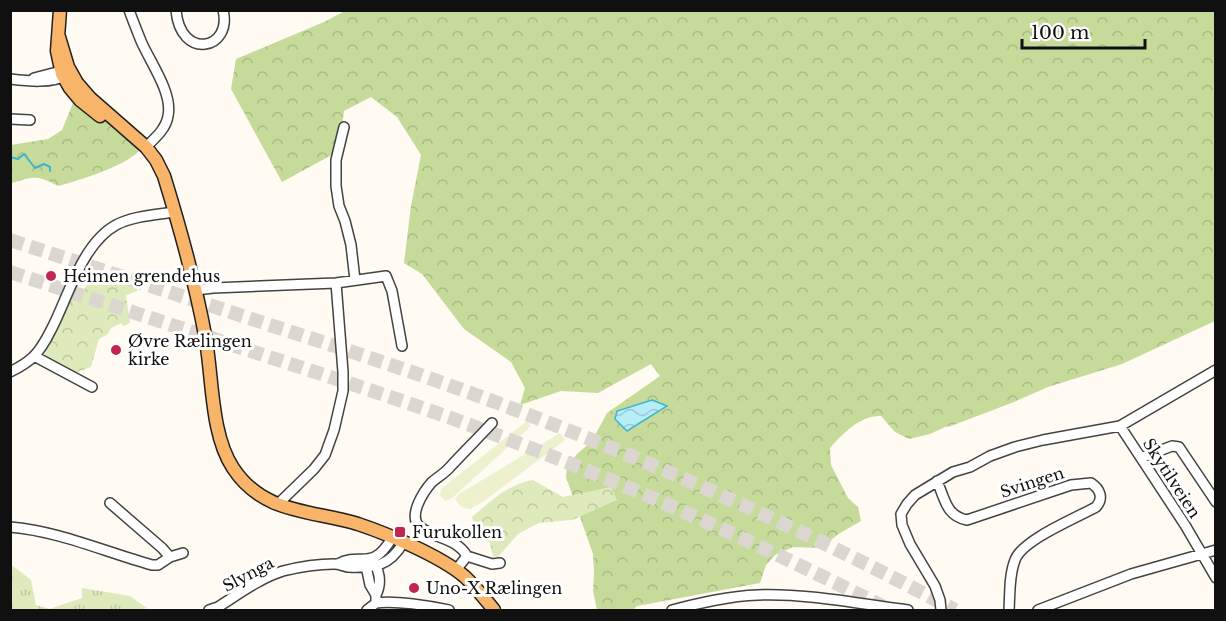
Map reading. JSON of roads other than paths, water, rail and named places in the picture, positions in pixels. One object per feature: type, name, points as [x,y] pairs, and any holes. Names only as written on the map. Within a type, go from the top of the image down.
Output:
[{"type":"main road","points":[[60,10],[59,37],[65,73],[75,94],[85,105],[125,129],[146,147],[160,168],[196,290],[207,344],[218,428],[229,462],[244,482],[277,505],[349,522],[398,541],[456,570],[494,610]]},
{"type":"street","points":[[129,10],[141,42],[162,83],[168,107],[167,121],[146,147]]},
{"type":"street","points":[[176,10],[183,36],[197,44],[205,45],[221,34],[224,26],[223,10]]},
{"type":"street","points":[[10,79],[29,80],[65,73]]},
{"type":"street","points":[[10,119],[30,120]]},
{"type":"street","points":[[344,127],[336,160],[336,186],[339,206],[351,245],[355,280]]},
{"type":"street","points":[[11,370],[34,356],[50,333],[84,260],[98,239],[116,225],[127,220],[174,212]]},
{"type":"street","points":[[196,290],[336,283],[386,276],[392,291],[402,346]]},
{"type":"street","points":[[277,505],[314,469],[325,454],[334,430],[343,391],[344,372],[336,283]]},
{"type":"street","points":[[34,356],[92,387]]},
{"type":"street","points":[[941,610],[938,592],[910,544],[902,525],[901,514],[915,495],[953,472],[1015,447],[1120,426],[1213,372],[1215,383]]},
{"type":"street","points":[[492,423],[432,483],[420,501],[415,515],[416,522],[421,528],[454,543],[467,556],[492,564],[500,563]]},
{"type":"street","name":"Skytilveien","points":[[1120,426],[1185,525],[1215,578]]},
{"type":"street","points":[[1141,458],[1172,446],[1179,447],[1215,502]]},
{"type":"street","name":"Svingen","points":[[937,482],[951,513],[955,517],[967,520],[1071,484],[1091,483],[1099,490],[1101,494],[1096,507],[1029,543],[1019,552],[1013,567],[1009,610]]},
{"type":"street","points":[[110,503],[170,557]]},
{"type":"street","points":[[10,527],[28,528],[54,534],[152,565],[158,565],[170,557],[183,554]]},
{"type":"street","name":"Slynga","points":[[209,610],[274,574],[286,570],[338,564],[344,560],[371,564],[392,559],[398,551],[398,541]]},
{"type":"street","points":[[1038,610],[1125,576],[1215,549]]},
{"type":"street","points":[[456,570],[467,556]]},
{"type":"street","points":[[367,610],[376,599],[379,588],[371,564]]},
{"type":"street","points":[[672,610],[712,601],[757,595],[798,596],[847,606],[908,610]]},
{"type":"street","points":[[376,599],[381,602],[449,610]]},
{"type":"water","points":[[652,400],[667,406],[627,431],[615,419],[617,411]]},
{"type":"waterway","points":[[10,157],[18,159],[24,154],[35,168],[44,164],[50,167],[50,171]]},
{"type":"tunnel","points":[[10,240],[367,357],[524,413],[634,457],[743,505],[955,610]]},
{"type":"tunnel","points":[[10,272],[391,397],[515,442],[609,479],[701,520],[884,607]]},
{"type":"place","name":"Heimen grendehus","points":[[51,276]]},
{"type":"place","name":"Øvre Rælingen kirke","points":[[116,350]]},
{"type":"place","name":"Furukollen","points":[[400,532]]},
{"type":"place","name":"Uno-X Rælingen","points":[[414,588]]}]
